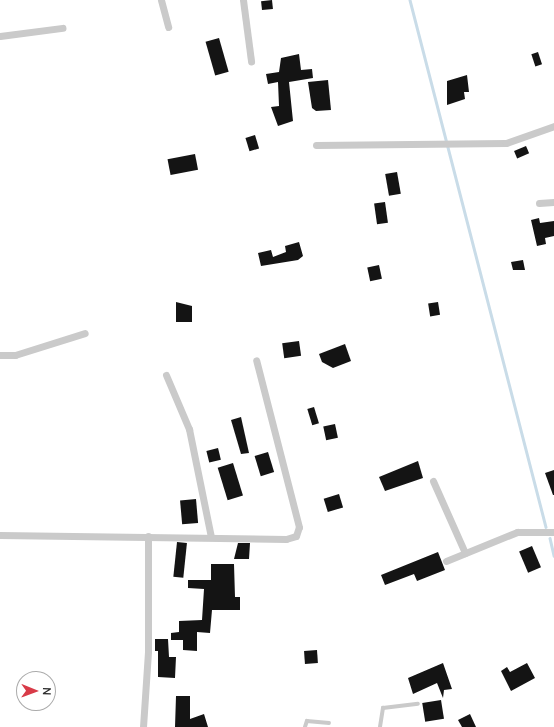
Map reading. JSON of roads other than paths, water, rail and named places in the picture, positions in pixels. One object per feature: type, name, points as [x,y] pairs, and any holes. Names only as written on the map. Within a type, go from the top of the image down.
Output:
[{"type":"street","points":[[161,0],[168,27]]},
{"type":"street","points":[[243,0],[251,61]]},
{"type":"street","points":[[0,36],[62,28]]},
{"type":"street","points":[[316,145],[441,146],[506,143],[554,126]]},
{"type":"street","points":[[539,203],[554,202]]},
{"type":"street","points":[[0,355],[15,355],[85,333]]},
{"type":"street","points":[[0,535],[286,539],[298,533],[256,360]]},
{"type":"street","points":[[166,375],[189,429],[210,537]]},
{"type":"street","points":[[433,481],[465,553]]},
{"type":"street","points":[[446,561],[517,532],[554,532]]},
{"type":"street","points":[[143,727],[148,651],[148,536]]},
{"type":"lane","points":[[380,727],[383,708],[418,704]]},
{"type":"lane","points":[[305,727],[308,721],[329,723]]},
{"type":"waterway","points":[[410,0],[546,527]]},
{"type":"waterway","points":[[550,538],[554,556]]}]
